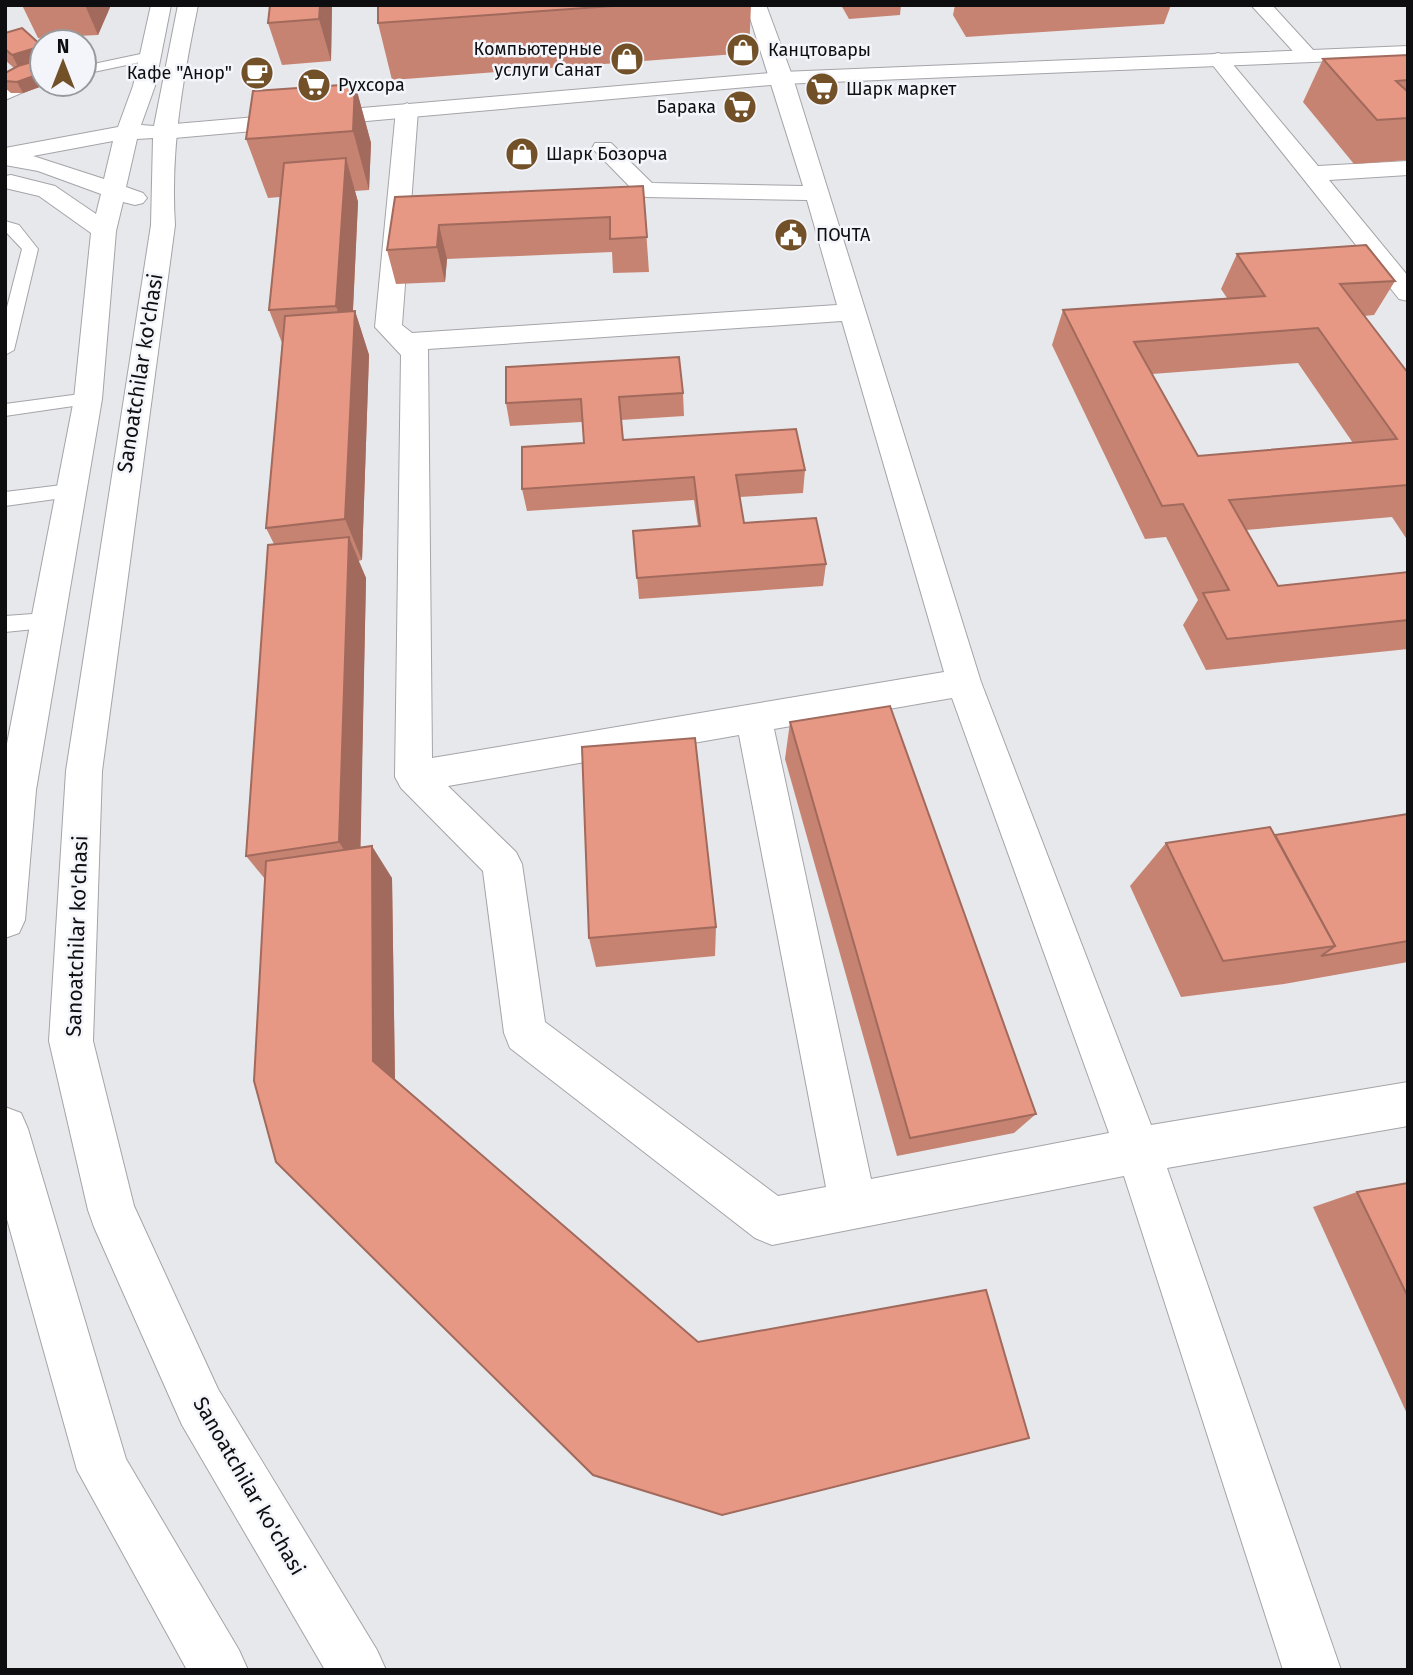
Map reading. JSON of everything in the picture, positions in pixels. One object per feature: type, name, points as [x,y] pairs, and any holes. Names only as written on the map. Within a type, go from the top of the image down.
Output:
[{"type":"street","points":[[5,920],[11,791],[47,621],[88,399],[103,231],[127,132],[144,86],[162,5]]},
{"type":"street","name":"Sanoatchilar ko'chasi","points":[[188,5],[163,132],[160,194],[163,225],[84,771],[71,1041],[111,1210],[195,1395],[357,1670]]},
{"type":"street","points":[[756,5],[782,78],[964,682],[1138,1150],[1311,1670]]},
{"type":"street","points":[[1261,5],[1308,56]]},
{"type":"street","points":[[5,156],[127,132],[163,132],[782,78],[1408,52]]},
{"type":"street","points":[[1218,60],[1310,174],[1398,269],[1408,293]]},
{"type":"street","points":[[407,110],[388,327],[414,349],[415,355],[414,777],[502,864],[526,1033],[772,1221],[1138,1150],[1408,1104]]},
{"type":"street","points":[[5,169],[122,156],[163,132]]},
{"type":"street","points":[[603,148],[646,190],[816,193]]},
{"type":"street","points":[[5,156],[114,188],[154,206],[163,225]]},
{"type":"street","points":[[1310,174],[1408,168]]},
{"type":"street","points":[[5,181],[47,191],[103,231]]},
{"type":"street","points":[[404,342],[852,312]]},
{"type":"street","points":[[414,777],[964,682]]},
{"type":"street","points":[[754,719],[853,1206]]},
{"type":"street","points":[[5,1129],[103,1470],[219,1670]]},
{"type":"lane","points":[[98,67],[150,56]]},
{"type":"lane","points":[[5,96],[28,85]]},
{"type":"lane","points":[[5,226],[13,228],[30,249],[5,350]]},
{"type":"lane","points":[[5,410],[88,399]]},
{"type":"lane","points":[[5,499],[70,491]]},
{"type":"lane","points":[[5,624],[47,621]]},
{"type":"building","points":[[270,5],[320,5],[319,19],[268,23]]},
{"type":"building","points":[[378,5],[626,5],[378,23]]},
{"type":"building","points":[[22,28],[28,33],[28,50],[12,55],[5,49],[5,33]]},
{"type":"building","points":[[1408,55],[1408,80],[1396,81],[1408,92],[1408,118],[1377,120],[1323,59]]},
{"type":"building","points":[[28,63],[28,78],[17,82],[5,81],[5,73]]},
{"type":"building","points":[[355,84],[353,131],[246,139],[253,91]]},
{"type":"building","points":[[346,158],[336,306],[269,310],[284,163]]},
{"type":"building","points":[[643,186],[647,237],[610,239],[610,217],[439,225],[437,247],[387,250],[395,197]]},
{"type":"building","points":[[1366,245],[1395,281],[1340,284],[1408,373],[1408,485],[1229,500],[1278,586],[1408,572],[1408,620],[1227,639],[1203,593],[1229,590],[1183,504],[1162,506],[1063,310],[1265,296],[1237,254]],"holes":[[[1318,328],[1397,439],[1198,456],[1134,342]]]},
{"type":"building","points":[[355,311],[345,519],[266,528],[285,316]]},
{"type":"building","points":[[679,357],[683,393],[619,397],[623,440],[796,429],[805,470],[736,475],[744,523],[816,518],[826,564],[637,578],[633,531],[700,526],[694,477],[522,489],[522,447],[584,443],[581,399],[506,403],[506,367]]},
{"type":"building","points":[[349,537],[339,842],[246,856],[268,545]]},
{"type":"building","points":[[890,706],[1036,1114],[910,1138],[790,722]]},
{"type":"building","points":[[695,738],[716,927],[589,938],[582,747]]},
{"type":"building","points":[[1408,814],[1408,941],[1321,956],[1335,946],[1275,835]]},
{"type":"building","points":[[1270,827],[1335,946],[1223,961],[1166,843]]},
{"type":"building","points":[[372,846],[373,1061],[698,1342],[986,1290],[1029,1438],[722,1515],[593,1475],[276,1162],[254,1081],[266,861]]},
{"type":"building","points":[[1408,1183],[1408,1297],[1357,1192]]},
{"type":"place","name":"Канцтовары","points":[[743,50]]},
{"type":"place","name":"Компьютерные услуги Санат","points":[[627,59]]},
{"type":"place","name":"Кафе \"Анор\"","points":[[257,73]]},
{"type":"place","name":"Рухсора","points":[[314,85]]},
{"type":"place","name":"Шарк маркет","points":[[822,89]]},
{"type":"place","name":"Барака","points":[[740,107]]},
{"type":"place","name":"Шарк Бозорча","points":[[522,154]]},
{"type":"place","name":"ПОЧТА","points":[[791,235]]}]
